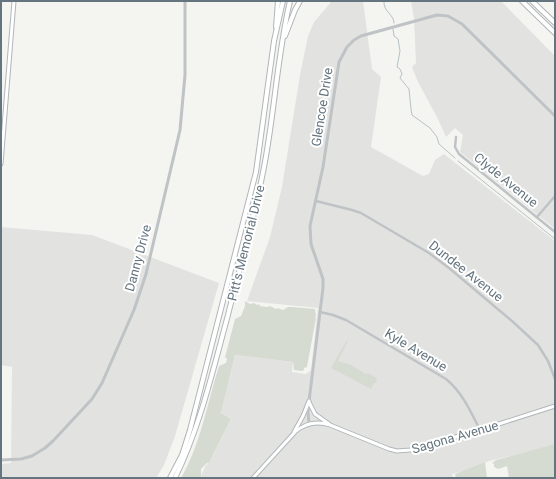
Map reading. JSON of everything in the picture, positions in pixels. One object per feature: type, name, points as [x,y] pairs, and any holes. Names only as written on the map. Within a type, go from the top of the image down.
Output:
[{"type":"highway","points":[[274,41],[278,1]]},
{"type":"highway","name":"Pitt's Memorial Drive","points":[[170,478],[182,455],[190,430],[256,172],[274,41],[284,1]]},
{"type":"highway","name":"Pitt's Memorial Drive","points":[[175,478],[186,456],[195,430],[261,183],[290,1]]},
{"type":"highway","points":[[281,54],[287,29],[300,1]]},
{"type":"highway","points":[[522,1],[555,33]]},
{"type":"highway","points":[[532,1],[554,23]]},
{"type":"highway","points":[[535,1],[554,23]]},
{"type":"main road","points":[[1,164],[14,1]]},
{"type":"main road","points":[[309,401],[315,414],[330,425]]},
{"type":"main road","points":[[292,435],[303,416],[309,401]]},
{"type":"main road","name":"Sagona Avenue","points":[[309,424],[320,423],[330,425],[385,448],[401,451],[419,448],[555,406]]},
{"type":"main road","points":[[253,478],[299,428],[309,424]]},
{"type":"street","name":"Danny Drive","points":[[1,460],[20,459],[32,456],[45,448],[92,399],[102,383],[134,310],[146,274],[180,130],[185,75],[185,1]]},
{"type":"street","name":"Glencoe Drive","points":[[309,424],[309,401],[323,283],[310,240],[310,226],[324,163],[340,59],[348,45],[363,35],[437,16],[445,15],[452,17],[462,24],[555,116]]},
{"type":"street","name":"Clyde Avenue","points":[[456,137],[455,146],[459,154],[555,232]]},
{"type":"street","points":[[537,218],[555,196]]},
{"type":"street","name":"Dundee Avenue","points":[[316,202],[361,213],[428,253],[454,272],[534,340],[547,358],[555,379]]},
{"type":"street","name":"Kyle Avenue","points":[[320,312],[346,320],[446,379],[455,387],[464,399],[480,430]]},
{"type":"shaded area","points":[[332,1],[363,1],[372,69],[381,77],[371,147],[423,176],[429,174],[435,160],[444,154],[555,241],[555,445],[489,461],[471,469],[452,474],[453,478],[200,478],[231,419],[221,413],[235,355],[293,362],[292,372],[306,374],[311,370],[318,308],[247,301],[270,237],[282,187],[300,75],[308,36],[314,22]]},
{"type":"shaded area","points":[[411,1],[501,1],[555,56],[555,229],[460,152],[463,135],[455,128],[446,137],[412,67],[416,63],[414,19]]},
{"type":"shaded area","points":[[1,227],[92,235],[219,283],[175,436],[164,465],[156,478],[1,478],[1,464],[11,463],[12,367],[1,365]]},
{"type":"shaded area","points":[[245,301],[250,304],[254,303],[257,305],[259,304],[260,306],[270,306],[283,310],[288,307],[315,309],[316,318],[307,367],[302,371],[294,370],[293,362],[235,355],[221,413],[231,419],[209,463],[201,469],[201,476],[199,478],[181,478],[199,437],[219,366],[226,363],[227,359],[225,357],[235,319],[241,316],[245,306]]},
{"type":"shaded area","points":[[347,340],[348,341],[338,361],[351,365],[366,374],[368,373],[377,378],[371,389],[331,368]]},
{"type":"shaded area","points":[[555,444],[555,478],[509,478],[507,466],[498,469],[494,467],[494,464],[492,463],[496,460]]},
{"type":"shaded area","points":[[485,462],[487,478],[456,478],[455,474]]},
{"type":"waterway","points":[[384,1],[385,8],[394,20],[394,23]]},
{"type":"waterway","points":[[393,29],[394,36],[398,39],[400,51],[397,67],[400,69],[402,74],[400,78],[409,89],[412,115],[430,128],[437,137],[439,144],[455,158]]},
{"type":"waterway","points":[[458,161],[555,239]]}]
